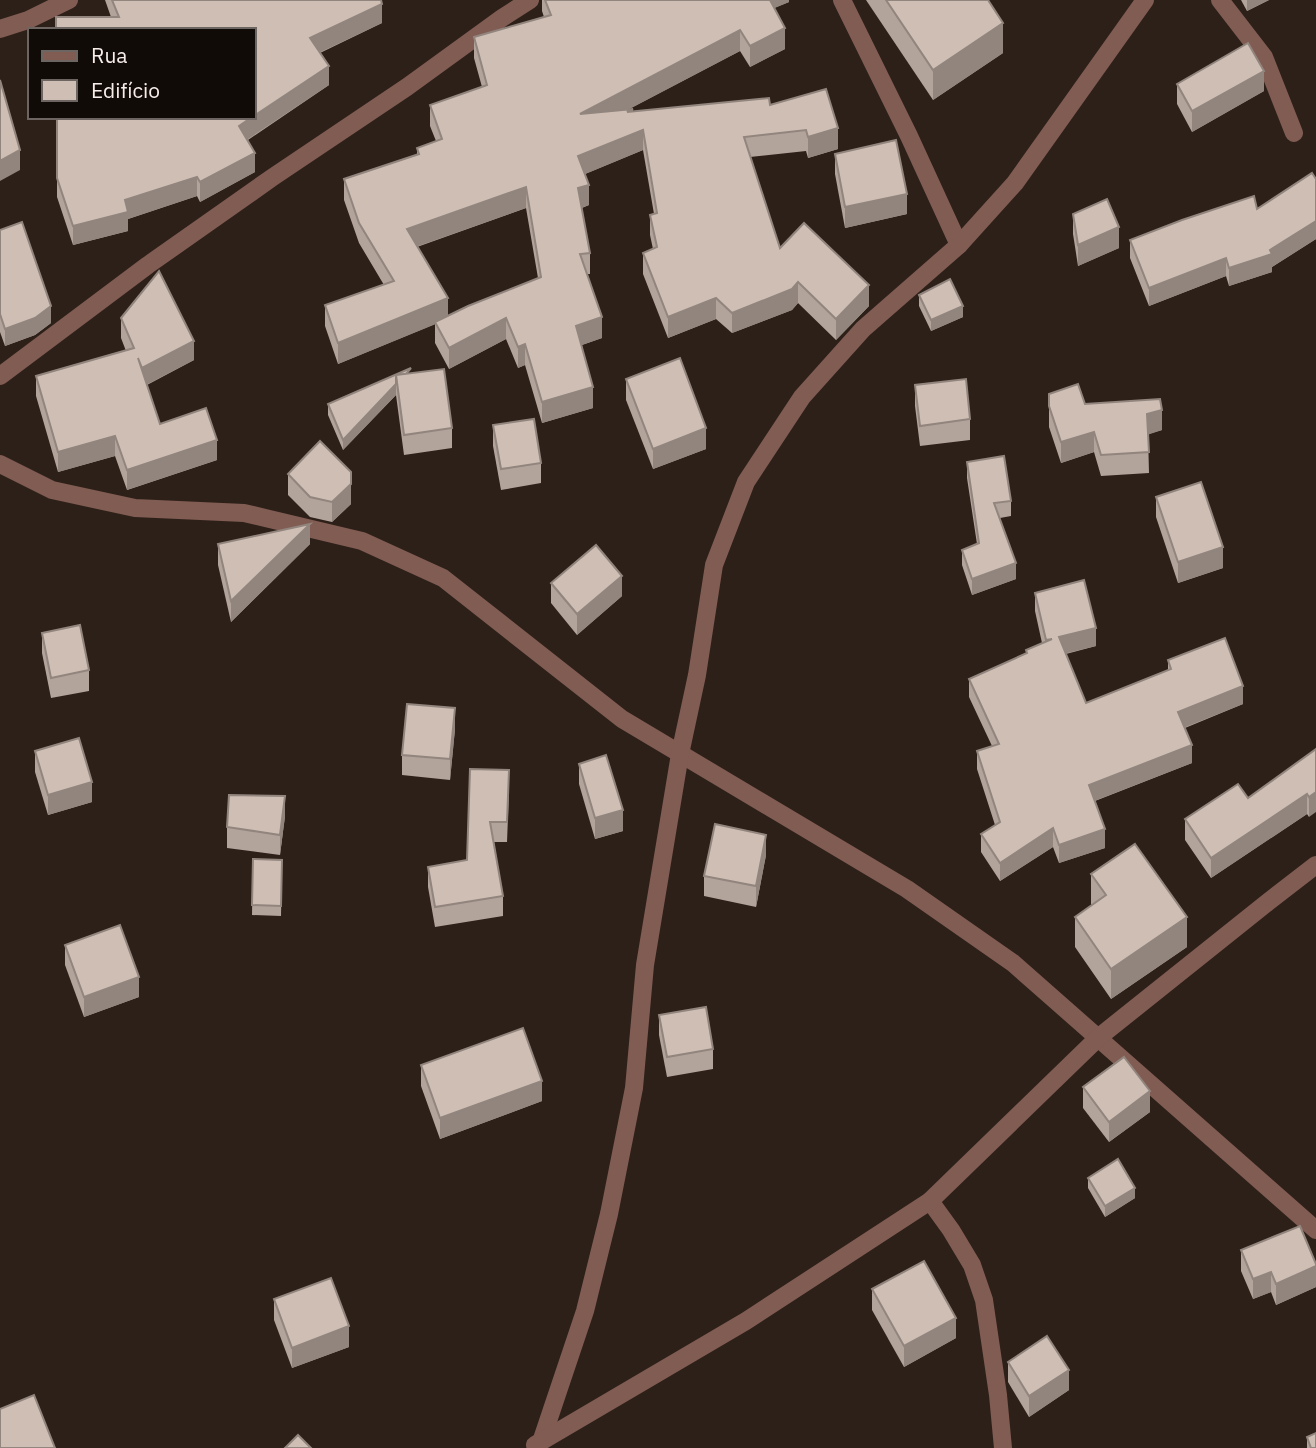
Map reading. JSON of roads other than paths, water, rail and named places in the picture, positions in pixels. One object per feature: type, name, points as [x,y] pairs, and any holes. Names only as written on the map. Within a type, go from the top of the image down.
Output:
[{"type":"street","points":[[0,29],[28,20],[69,0]]},
{"type":"street","points":[[0,376],[148,265],[530,0]]},
{"type":"street","points":[[842,0],[960,245]]},
{"type":"street","points":[[536,1445],[585,1311],[609,1214],[634,1088],[645,965],[714,565],[746,482],[802,397],[863,330],[960,245],[1014,183],[1145,0]]},
{"type":"street","points":[[1220,0],[1264,57],[1294,133]]},
{"type":"street","points":[[0,464],[52,489],[135,508],[244,513],[362,541],[443,578],[622,719],[907,889],[1013,963],[1316,1230]]},
{"type":"street","points":[[536,1445],[746,1321],[930,1201],[1099,1037],[1316,866]]},
{"type":"street","points":[[930,1201],[972,1265],[984,1300],[1003,1448]]}]
